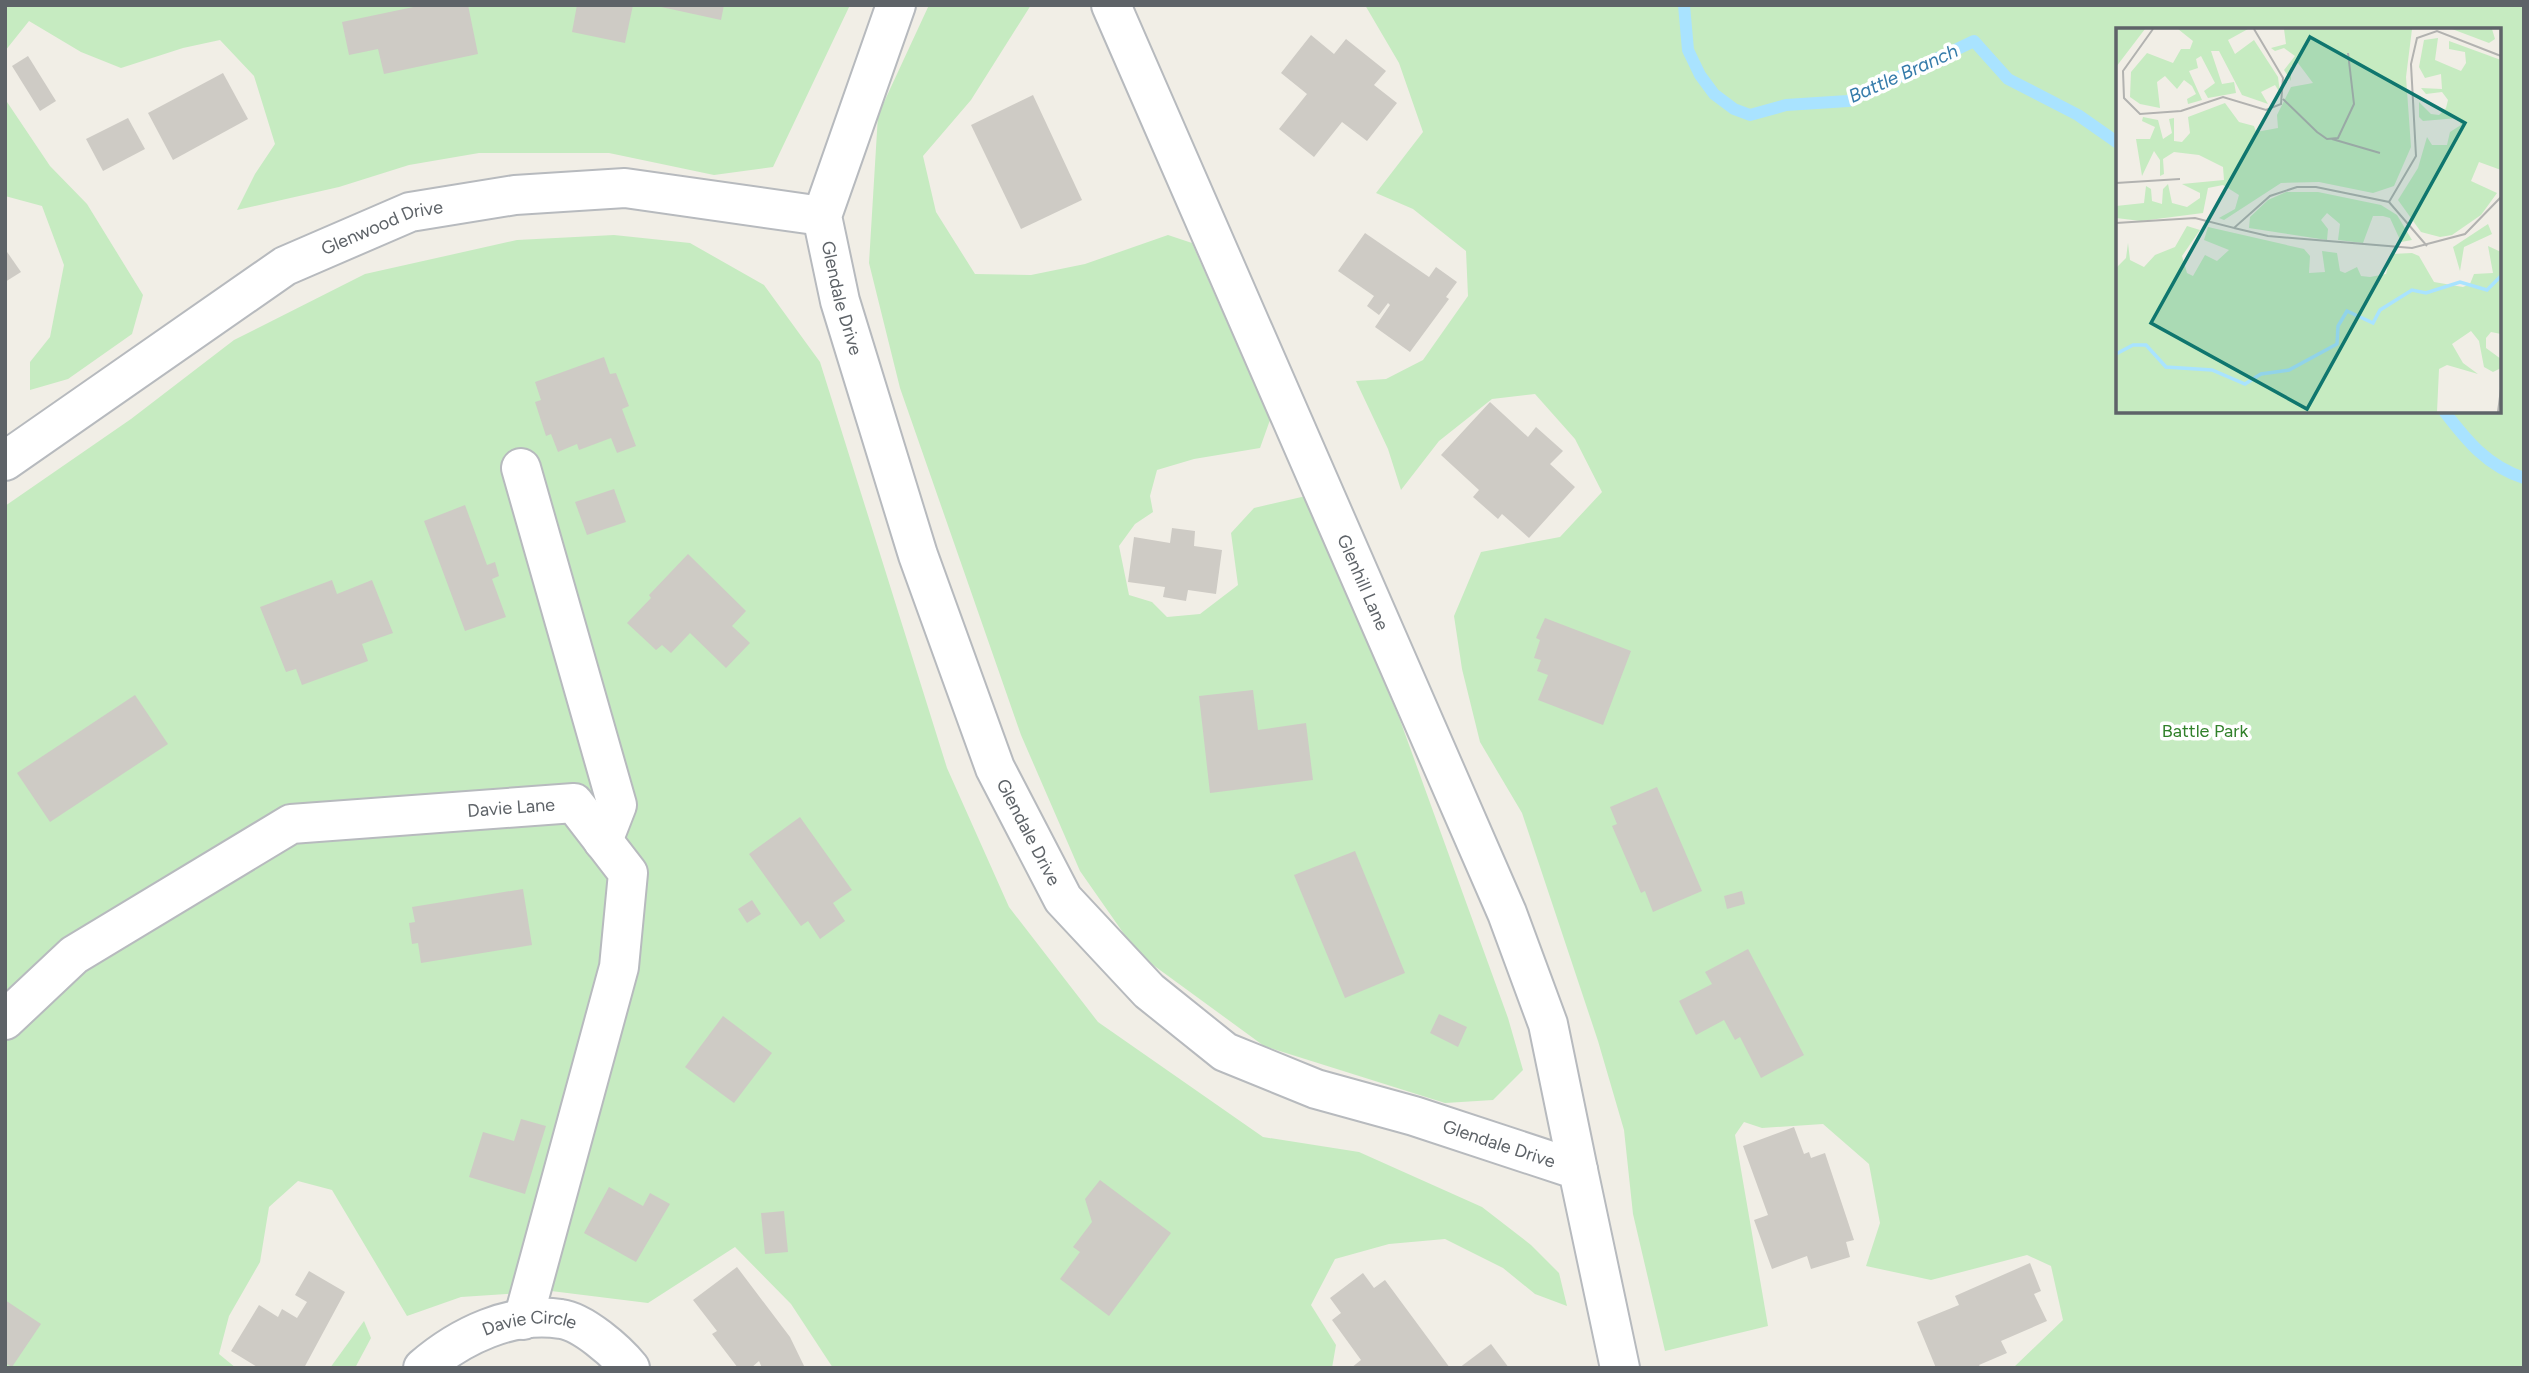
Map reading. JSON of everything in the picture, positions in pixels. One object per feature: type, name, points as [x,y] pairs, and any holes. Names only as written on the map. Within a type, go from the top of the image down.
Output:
[{"type":"street","name":"Glendale Drive","points":[[896,5],[822,216],[840,301],[918,555],[995,768],[1063,899],[1149,991],[1225,1052],[1316,1089],[1413,1116],[1578,1170],[1620,1368]]},
{"type":"street","name":"Glenhill Lane","points":[[1111,5],[1507,912],[1548,1024],[1578,1170]]},
{"type":"street","name":"Glenwood Drive","points":[[5,461],[285,266],[410,212],[515,195],[625,188],[822,216]]},
{"type":"street","points":[[521,468],[617,805],[603,841]]},
{"type":"street","name":"Davie Lane","points":[[5,1020],[74,955],[291,824],[574,803],[628,873],[619,967],[523,1320]]},
{"type":"street","name":"Davie Circle","points":[[423,1368],[442,1352],[504,1321],[563,1319],[612,1346],[630,1368]]},
{"type":"green space","points":[[5,5],[850,5],[773,167],[714,175],[609,153],[479,153],[409,165],[339,187],[237,210],[255,174],[275,144],[254,76],[220,40],[183,48],[121,68],[81,52],[29,21],[5,51]]},
{"type":"green space","points":[[929,5],[1031,5],[971,100],[923,156],[936,212],[975,274],[1031,275],[1085,264],[1168,235],[1192,243],[1270,420],[1260,448],[1194,459],[1157,470],[1150,496],[1153,512],[1135,524],[1119,546],[1129,595],[1152,602],[1167,617],[1200,614],[1238,585],[1231,533],[1254,508],[1306,496],[1400,720],[1508,1018],[1523,1070],[1493,1100],[1445,1103],[1264,1046],[1138,954],[1080,871],[1021,735],[900,388],[869,263],[878,115]]},
{"type":"green space","name":"Battle Park","points":[[1365,5],[2524,5],[2524,1368],[2013,1368],[2063,1320],[2051,1266],[2027,1255],[1931,1280],[1866,1266],[1880,1223],[1869,1164],[1823,1124],[1762,1128],[1744,1122],[1735,1135],[1768,1326],[1665,1351],[1633,1214],[1624,1130],[1598,1041],[1522,813],[1480,742],[1462,669],[1454,616],[1481,552],[1560,537],[1602,492],[1575,439],[1535,394],[1492,399],[1439,441],[1401,490],[1388,449],[1356,381],[1386,379],[1423,360],[1468,296],[1466,251],[1413,209],[1376,193],[1423,132],[1399,63]]},
{"type":"green space","points":[[5,99],[50,166],[87,204],[143,295],[132,334],[68,379],[30,390],[30,362],[50,337],[64,265],[42,206],[5,196]]},
{"type":"green space","points":[[614,235],[690,243],[764,285],[820,362],[947,768],[1009,907],[1098,1022],[1263,1137],[1359,1152],[1482,1207],[1531,1245],[1559,1273],[1567,1306],[1535,1294],[1503,1268],[1445,1239],[1389,1244],[1335,1259],[1311,1305],[1336,1345],[1332,1368],[833,1368],[791,1304],[735,1247],[648,1303],[551,1291],[461,1297],[407,1316],[332,1190],[298,1181],[269,1207],[260,1262],[229,1316],[219,1354],[236,1368],[5,1368],[5,506],[131,419],[234,340],[365,274],[517,240]]},
{"type":"green space","points":[[364,1321],[371,1338],[355,1368],[330,1368]]},
{"type":"building","points":[[423,5],[468,5],[478,54],[384,74],[378,49],[349,55],[342,22]]},
{"type":"building","points":[[577,5],[633,5],[625,43],[572,32]]},
{"type":"building","points":[[652,5],[724,5],[721,20]]},
{"type":"building","points":[[1311,35],[1334,54],[1346,39],[1386,71],[1374,85],[1397,103],[1367,141],[1342,122],[1314,157],[1279,129],[1307,94],[1281,73]]},
{"type":"building","points":[[28,56],[56,101],[40,111],[12,66]]},
{"type":"building","points":[[223,73],[248,119],[173,160],[148,113]]},
{"type":"building","points":[[1033,95],[1082,200],[1021,229],[971,125]]},
{"type":"building","points":[[128,118],[145,149],[103,171],[86,139]]},
{"type":"building","points":[[1365,233],[1429,277],[1436,267],[1457,282],[1446,297],[1449,299],[1410,352],[1375,327],[1390,305],[1388,303],[1379,315],[1367,306],[1374,296],[1338,271]]},
{"type":"building","points":[[5,249],[21,272],[5,282]]},
{"type":"building","points":[[604,357],[610,374],[616,373],[629,406],[622,409],[636,446],[617,453],[611,438],[579,450],[577,444],[558,452],[551,434],[546,436],[535,402],[541,400],[535,382]]},
{"type":"building","points":[[1490,402],[1528,437],[1536,427],[1563,451],[1550,464],[1575,487],[1529,538],[1502,514],[1498,519],[1473,497],[1479,490],[1441,455]]},
{"type":"building","points":[[614,489],[626,522],[587,535],[575,502]]},
{"type":"building","points":[[465,505],[487,565],[495,562],[499,576],[492,579],[506,617],[465,631],[424,521]]},
{"type":"building","points":[[1172,528],[1195,531],[1194,546],[1222,550],[1216,594],[1188,590],[1186,601],[1163,597],[1165,587],[1128,582],[1134,537],[1170,543]]},
{"type":"building","points":[[688,554],[746,611],[732,626],[750,643],[726,668],[690,633],[671,653],[662,645],[656,650],[627,623]]},
{"type":"building","points":[[332,580],[337,594],[372,580],[393,633],[362,644],[368,661],[302,685],[296,669],[286,672],[260,607]]},
{"type":"building","points":[[1545,618],[1631,651],[1603,725],[1538,700],[1548,675],[1537,671],[1541,660],[1534,658],[1540,640],[1536,638]]},
{"type":"building","points":[[1253,690],[1258,730],[1306,723],[1313,780],[1210,793],[1199,696]]},
{"type":"building","points":[[135,695],[168,744],[50,822],[17,773]]},
{"type":"building","points":[[1657,787],[1702,891],[1653,912],[1645,891],[1641,893],[1612,826],[1617,824],[1610,807]]},
{"type":"building","points":[[800,817],[852,890],[833,903],[845,921],[820,939],[808,921],[801,926],[749,854]]},
{"type":"building","points":[[1355,851],[1405,973],[1345,998],[1294,875]]},
{"type":"building","points":[[523,889],[532,945],[421,963],[418,943],[412,944],[409,923],[415,922],[412,907]]},
{"type":"building","points":[[1742,891],[1745,904],[1727,909],[1724,896]]},
{"type":"building","points":[[752,900],[761,914],[747,923],[738,909]]},
{"type":"building","points":[[1748,949],[1804,1055],[1761,1078],[1740,1037],[1735,1040],[1724,1020],[1696,1035],[1679,1001],[1712,984],[1705,972]]},
{"type":"building","points":[[1439,1014],[1467,1027],[1458,1047],[1430,1033]]},
{"type":"building","points":[[723,1016],[772,1053],[734,1103],[685,1067]]},
{"type":"building","points":[[521,1119],[546,1126],[525,1194],[469,1177],[483,1132],[514,1141]]},
{"type":"building","points":[[1794,1127],[1804,1154],[1809,1152],[1811,1158],[1825,1153],[1854,1240],[1846,1242],[1850,1257],[1811,1269],[1807,1256],[1772,1269],[1754,1220],[1768,1215],[1743,1146]]},
{"type":"building","points":[[1100,1180],[1171,1233],[1109,1316],[1060,1279],[1080,1252],[1073,1247],[1092,1222],[1085,1199]]},
{"type":"building","points":[[609,1187],[643,1206],[650,1193],[670,1204],[636,1262],[584,1233]]},
{"type":"building","points":[[784,1211],[788,1252],[765,1254],[761,1213]]},
{"type":"building","points":[[2030,1263],[2041,1291],[2034,1294],[2047,1321],[2001,1341],[2007,1353],[1979,1365],[1981,1368],[1936,1368],[1917,1322],[1959,1305],[1955,1296]]},
{"type":"building","points":[[737,1267],[790,1337],[805,1368],[762,1368],[759,1361],[751,1368],[738,1368],[712,1334],[717,1331],[693,1300]]},
{"type":"building","points":[[309,1271],[345,1292],[304,1368],[259,1368],[231,1351],[259,1305],[278,1317],[282,1309],[297,1318],[307,1302],[295,1295]]},
{"type":"building","points":[[1363,1273],[1374,1288],[1385,1280],[1450,1368],[1351,1368],[1361,1360],[1332,1320],[1341,1313],[1330,1298]]},
{"type":"building","points":[[5,1300],[41,1324],[12,1367],[5,1363]]},
{"type":"building","points":[[1491,1344],[1509,1368],[1459,1368]]},
{"type":"waterway","name":"Battle Branch","points":[[1684,5],[1688,50],[1700,75],[1714,94],[1734,109],[1750,115],[1786,105],[1848,101],[1974,41],[2008,79],[2078,115],[2116,142]]},
{"type":"waterway","name":"Battle Branch","points":[[2446,413],[2488,459],[2524,478]]}]
